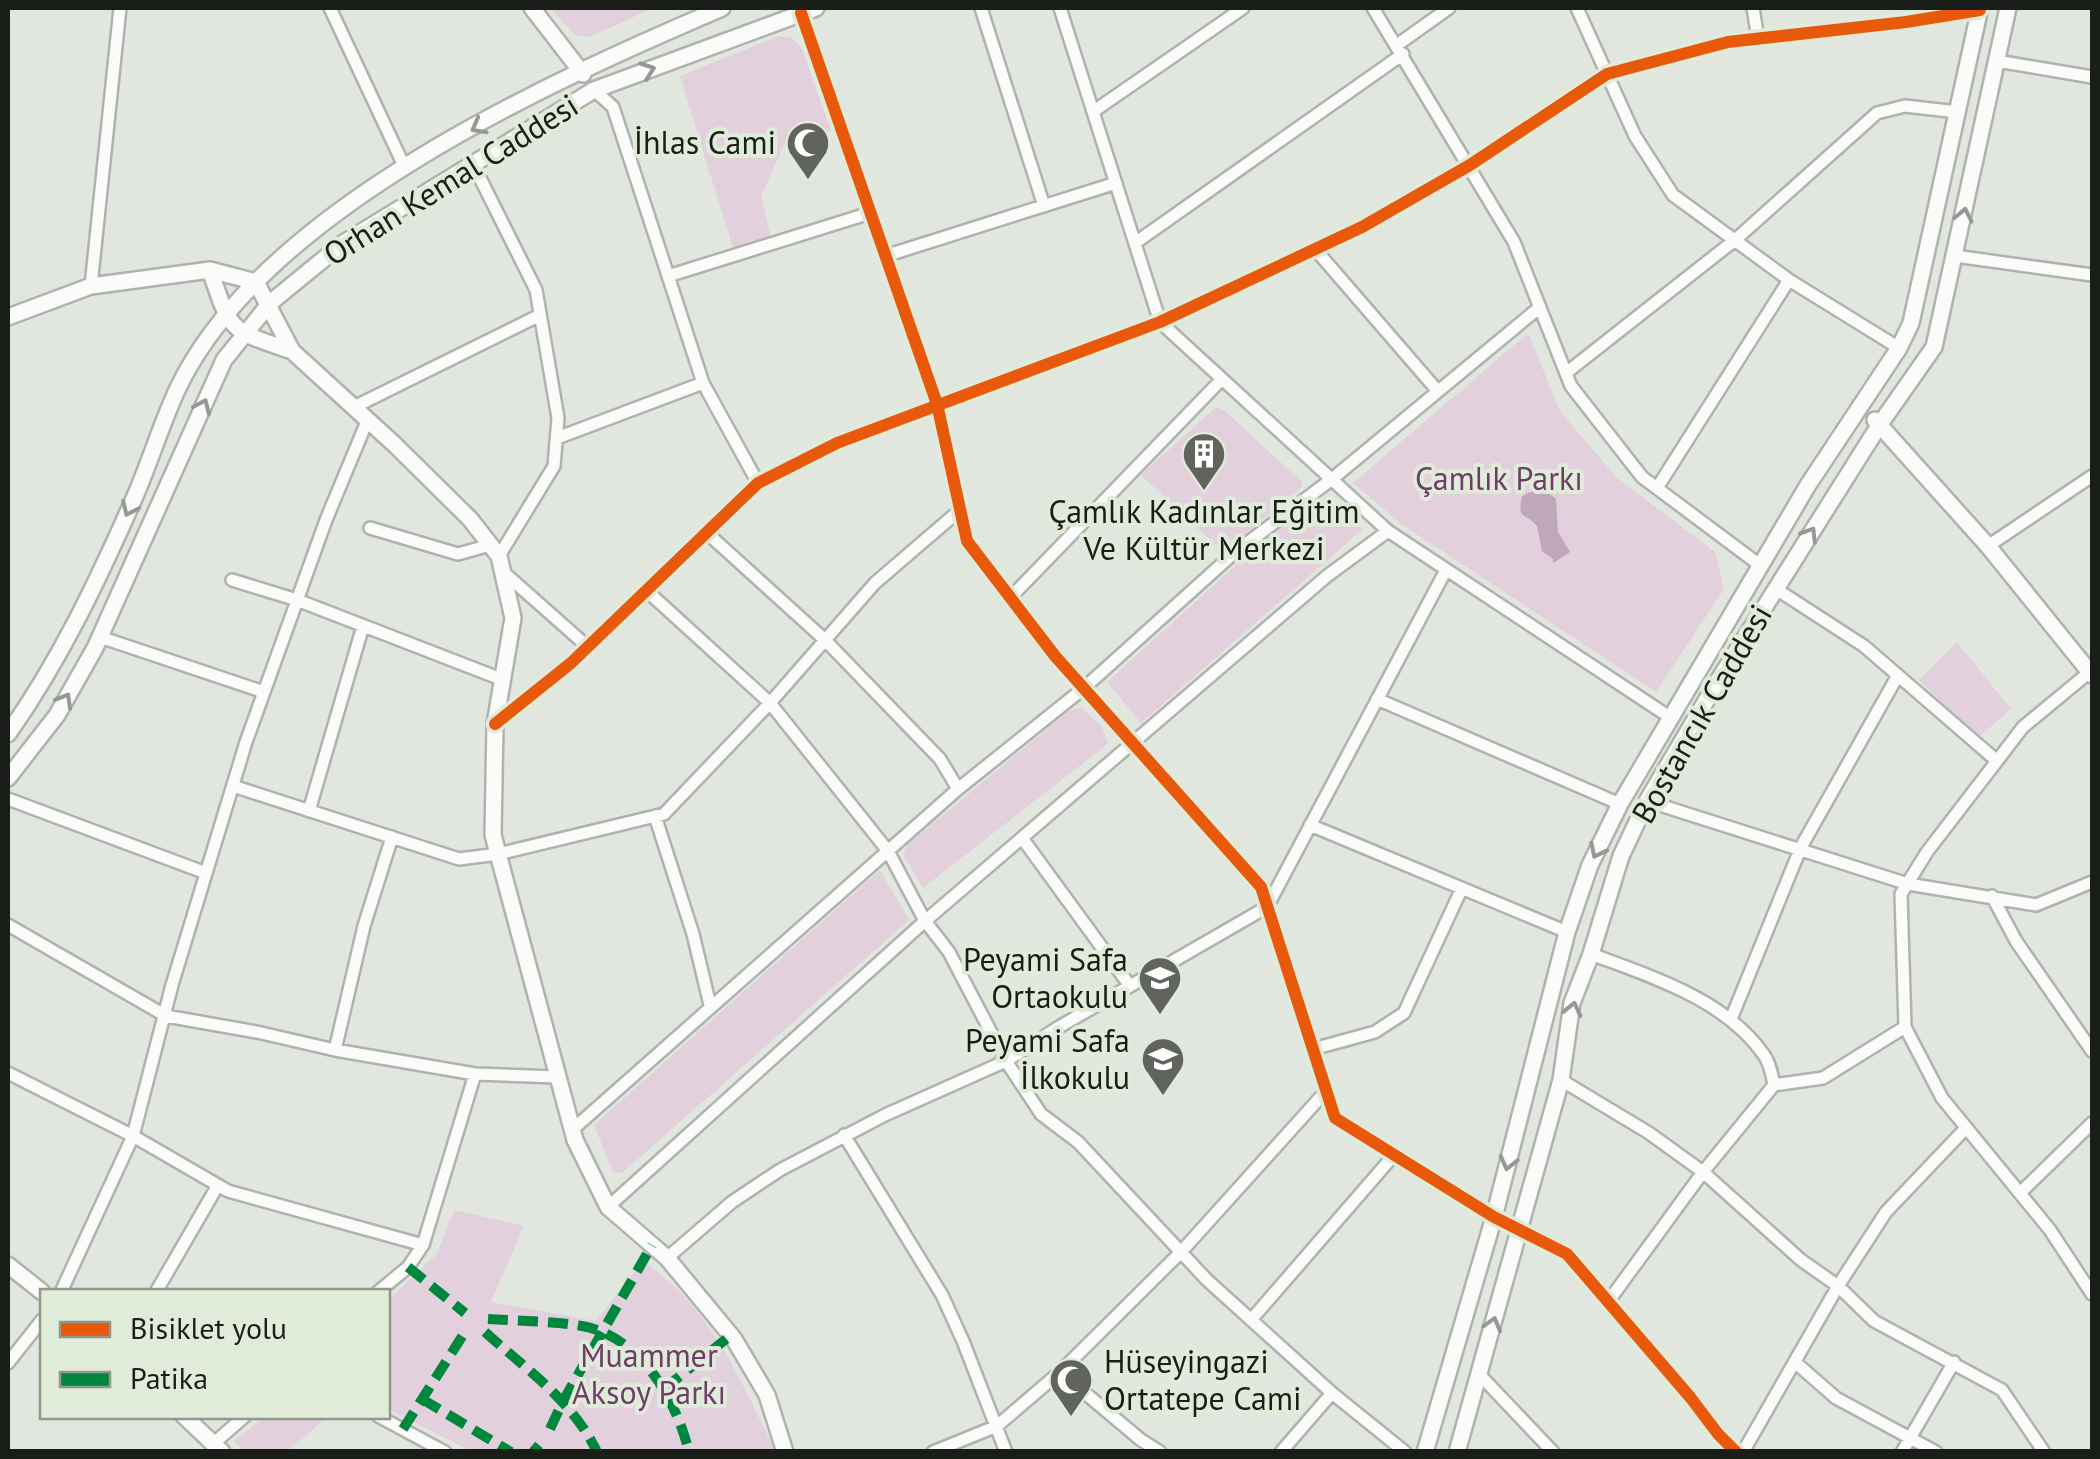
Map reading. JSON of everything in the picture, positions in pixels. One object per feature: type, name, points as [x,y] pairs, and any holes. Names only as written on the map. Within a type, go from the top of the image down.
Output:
[{"type":"main road","points":[[532,8],[594,90]]},
{"type":"main road","name":"Orhan Kemal Caddesi","points":[[8,734],[57,661],[84,611],[179,386],[263,292],[291,249],[378,183],[579,69],[722,8]]},
{"type":"main road","name":"Bostancık Caddesi","points":[[1425,1452],[1494,1217],[1567,932],[1590,865],[1620,804],[1808,485],[1899,348],[1910,323],[1980,9]]},
{"type":"main road","name":"Bostancık Caddesi","points":[[1457,1452],[1560,1080],[1572,1003],[1592,954],[1621,856],[1647,801],[1776,589],[1934,346],[2007,9]]},
{"type":"main road","name":"Orhan Kemal Caddesi","points":[[8,778],[57,715],[100,636],[224,360],[235,326],[263,292],[594,90],[808,10]]},
{"type":"main road","points":[[210,270],[235,326],[292,351],[470,519],[497,557],[510,592],[513,618],[495,724],[493,835],[572,1130],[608,1207],[668,1258],[734,1338],[768,1394],[784,1452]]},
{"type":"main road","points":[[8,317],[91,286],[210,270],[263,292],[292,351]]},
{"type":"main road","points":[[1861,406],[1988,546],[2092,672]]},
{"type":"main road","points":[[8,1265],[40,1290]]},
{"type":"main road","points":[[187,1419],[218,1447]]},
{"type":"street","points":[[91,286],[120,8]]},
{"type":"street","points":[[330,8],[405,168]]},
{"type":"street","points":[[982,8],[1044,206]]},
{"type":"street","points":[[1060,8],[1160,322],[1388,531],[1671,718]]},
{"type":"street","points":[[1094,112],[1242,8]]},
{"type":"street","points":[[1373,8],[1514,242],[1571,386],[1642,477],[1761,566]]},
{"type":"street","points":[[1135,243],[1450,8]]},
{"type":"street","points":[[1577,8],[1635,136],[1672,195],[1789,280],[1899,348]]},
{"type":"street","points":[[1753,8],[1758,39]]},
{"type":"street","points":[[1904,8],[1906,22]]},
{"type":"street","points":[[495,724],[588,647],[758,482],[837,443],[1160,322],[1362,227],[1470,165],[1607,74],[1728,42],[1906,22],[1980,9]]},
{"type":"street","points":[[808,10],[870,213],[937,404],[967,542],[1084,688],[1260,887],[1335,1118],[1494,1217],[1567,1254],[1718,1434],[1740,1452],[1886,1212],[1966,1128]]},
{"type":"street","points":[[1998,61],[2092,77]]},
{"type":"street","points":[[594,90],[613,107],[703,384],[758,482]]},
{"type":"street","points":[[1566,373],[1734,240],[1877,113],[1905,106],[1958,112]]},
{"type":"street","points":[[473,164],[536,290],[558,418],[554,466],[497,557]]},
{"type":"street","points":[[885,256],[1116,183]]},
{"type":"street","points":[[668,276],[870,213]]},
{"type":"street","points":[[1314,249],[1436,390]]},
{"type":"street","points":[[1955,256],[2092,274]]},
{"type":"street","points":[[1657,488],[1789,280]]},
{"type":"street","points":[[572,1130],[710,1005],[958,790],[1084,688],[1234,553],[1332,480],[1540,307]]},
{"type":"street","points":[[354,408],[540,316]]},
{"type":"street","points":[[1010,598],[1222,378]]},
{"type":"street","points":[[557,438],[703,384]]},
{"type":"street","points":[[63,1289],[133,1136],[150,1064],[233,786],[326,520],[368,419]]},
{"type":"street","points":[[1988,546],[2092,476]]},
{"type":"street","points":[[233,786],[459,859],[498,854],[664,814],[770,703],[875,584],[960,510]]},
{"type":"street","points":[[370,528],[458,554],[497,557],[588,647]]},
{"type":"street","points":[[608,1207],[1132,742],[1327,576],[1388,531]]},
{"type":"street","points":[[707,533],[825,640],[940,759],[958,790]]},
{"type":"street","points":[[668,1258],[732,1202],[780,1170],[844,1135],[1006,1061],[1267,907],[1446,570]]},
{"type":"street","points":[[232,580],[297,600],[501,679]]},
{"type":"street","points":[[1776,589],[1864,646],[1996,761]]},
{"type":"street","points":[[648,591],[770,703],[888,851],[925,922],[949,952],[1006,1061],[1041,1114],[1078,1142],[1251,1320],[1405,1452]]},
{"type":"street","points":[[309,811],[362,626]]},
{"type":"street","points":[[100,636],[264,692]]},
{"type":"street","points":[[2092,672],[2023,727],[1927,852],[1901,894],[1905,1027],[1942,1098],[2050,1230],[2092,1294]]},
{"type":"street","points":[[1731,1019],[1802,847],[1897,677]]},
{"type":"street","points":[[1378,698],[1620,804]]},
{"type":"street","points":[[8,799],[206,873]]},
{"type":"street","points":[[1647,801],[1802,847],[1908,884],[2036,905],[2092,882]]},
{"type":"street","points":[[655,816],[694,934],[710,1005]]},
{"type":"street","points":[[1310,825],[1567,932]]},
{"type":"street","points":[[335,1050],[364,926],[392,837]]},
{"type":"street","points":[[1022,838],[1130,986]]},
{"type":"street","points":[[1313,1049],[1375,1032],[1404,1013],[1462,888]]},
{"type":"street","points":[[1992,896],[2016,941],[2090,1044]]},
{"type":"street","points":[[8,925],[166,1016],[474,1074],[557,1077]]},
{"type":"street","points":[[1592,954],[1675,986],[1731,1019],[1766,1058],[1774,1085]]},
{"type":"street","points":[[1608,1302],[1703,1172],[1774,1085],[1823,1078],[1905,1027]]},
{"type":"street","points":[[8,1073],[133,1136],[228,1190],[424,1245]]},
{"type":"street","points":[[382,1289],[408,1267],[424,1245],[474,1074]]},
{"type":"street","points":[[1560,1080],[1649,1133],[1703,1172],[1874,1321],[2002,1390],[2044,1452]]},
{"type":"street","points":[[933,1452],[997,1426],[1060,1372],[1181,1252],[1326,1091]]},
{"type":"street","points":[[2020,1194],[2092,1122]]},
{"type":"street","points":[[844,1135],[942,1295],[1006,1452]]},
{"type":"street","points":[[1251,1320],[1394,1155]]},
{"type":"street","points":[[158,1289],[218,1185]]},
{"type":"street","points":[[8,1364],[40,1323]]},
{"type":"street","points":[[1902,1452],[1954,1362]]},
{"type":"street","points":[[1796,1363],[1836,1398],[1936,1452]]},
{"type":"street","points":[[1060,1372],[1160,1452]]},
{"type":"street","points":[[1478,1374],[1552,1452]]},
{"type":"street","points":[[1281,1452],[1332,1393]]},
{"type":"street","points":[[218,1447],[242,1419]]},
{"type":"street","points":[[384,1419],[445,1452]]},
{"type":"green space","points":[[550,8],[653,8],[590,37],[575,35]]},
{"type":"green space","points":[[779,36],[792,38],[802,49],[831,131],[784,145],[761,196],[771,237],[733,248],[680,76]]},
{"type":"green space","name":"Çamlık Parkı","points":[[1528,333],[1560,411],[1617,478],[1715,552],[1724,589],[1656,692],[1401,524],[1353,483]]},
{"type":"green space","points":[[1216,407],[1302,482],[1302,487],[1223,552],[1141,475]]},
{"type":"green space","points":[[1326,497],[1363,529],[1141,723],[1107,682],[1269,535]]},
{"type":"green space","points":[[1957,642],[2011,709],[1978,738],[1919,680]]},
{"type":"green space","points":[[1082,708],[1102,727],[1108,744],[923,888],[903,854],[908,844],[1070,710]]},
{"type":"green space","points":[[880,870],[909,920],[622,1173],[613,1172],[594,1125]]},
{"type":"green space","name":"Muammer Aksoy Parkı","points":[[454,1210],[524,1226],[491,1302],[596,1321],[643,1261],[675,1287],[708,1327],[775,1451],[471,1451],[390,1410],[390,1298],[437,1254]]},
{"type":"green space","points":[[262,1419],[325,1419],[288,1451],[243,1451],[234,1441]]},
{"type":"shaded area","points":[[1541,487],[1556,499],[1558,532],[1570,552],[1553,563],[1542,551],[1537,526],[1520,509],[1522,496]]},
{"type":"marked path","points":[[550,1429],[652,1245]]},
{"type":"marked path","points":[[408,1267],[465,1313]]},
{"type":"marked path","points":[[488,1319],[582,1326],[621,1342],[638,1356],[665,1391],[689,1452]]},
{"type":"marked path","points":[[403,1429],[465,1332]]},
{"type":"marked path","points":[[485,1332],[562,1401],[597,1452]]},
{"type":"marked path","points":[[664,1389],[731,1335]]},
{"type":"marked path","points":[[422,1399],[511,1452]]},
{"type":"marked path","points":[[533,1452],[539,1445]]},
{"type":"cycle path","points":[[495,724],[571,663],[758,483],[837,443],[1160,322],[1362,227],[1470,165],[1607,74],[1728,42],[1980,10]]},
{"type":"cycle path","points":[[801,13],[937,404],[967,541],[1055,656],[1261,887],[1335,1118],[1494,1217],[1567,1254],[1736,1452]]},
{"type":"place","name":"İhlas Cami","points":[[808,181]]},
{"type":"place","name":"Çamlık Kadınlar Eğitim Ve Kültür Merkezi","points":[[1204,492]]},
{"type":"place","name":"Peyami Safa Ortaokulu","points":[[1160,1016]]},
{"type":"place","name":"Peyami Safa İlkokulu","points":[[1163,1097]]},
{"type":"place","name":"Hüseyingazi Ortatepe Cami","points":[[1071,1418]]}]
